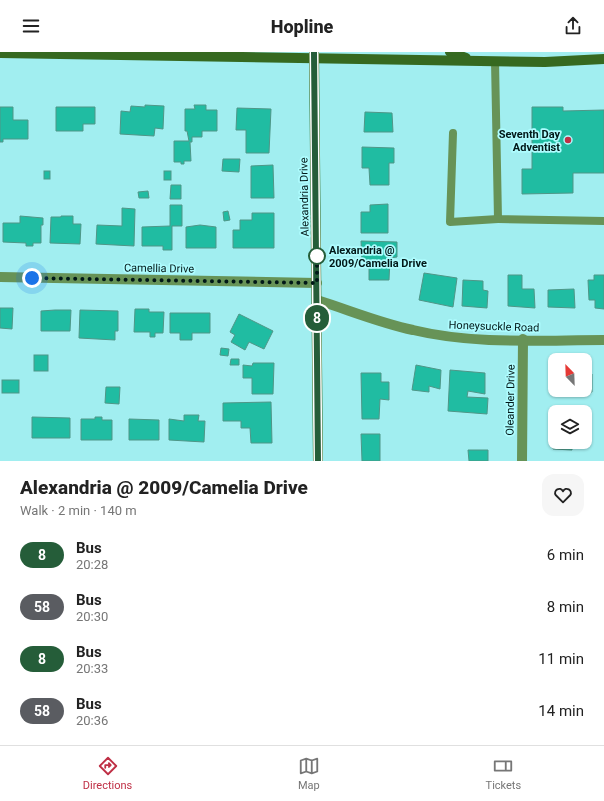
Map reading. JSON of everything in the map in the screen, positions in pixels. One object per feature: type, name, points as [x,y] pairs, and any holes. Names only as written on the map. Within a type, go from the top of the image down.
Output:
[{"type":"street","points":[[450,52],[475,61]]},
{"type":"street","points":[[0,53],[315,55],[545,62],[604,59]]},
{"type":"street","name":"Alexandria Drive","points":[[315,55],[318,461]]},
{"type":"street","name":"Camellia Drive","points":[[0,277],[317,283]]},
{"type":"street","name":"Honeysuckle Road","points":[[317,300],[413,330],[471,339],[604,340]]},
{"type":"street","name":"Oleander Drive","points":[[522,461],[523,340]]},
{"type":"lane","points":[[495,61],[498,220]]},
{"type":"lane","points":[[453,133],[450,222],[498,220],[604,221]]},
{"type":"building","points":[[145,105],[164,106],[163,129],[155,128],[154,136],[120,134],[121,111],[130,112],[131,106],[145,107]]},
{"type":"building","points":[[194,105],[206,105],[206,110],[217,110],[217,131],[202,131],[202,137],[192,137],[192,142],[190,142],[191,161],[184,161],[184,164],[181,164],[181,162],[174,162],[174,141],[189,141],[187,131],[185,131],[185,109],[195,109]]},
{"type":"building","points":[[0,107],[13,107],[13,120],[28,120],[28,139],[3,139],[3,142],[0,142]]},
{"type":"building","points":[[56,107],[95,107],[95,124],[83,124],[83,131],[56,131]]},
{"type":"building","name":"Seventh Day Adventist","points":[[532,107],[563,107],[563,111],[604,110],[604,173],[573,173],[573,193],[522,194],[522,169],[532,169]]},
{"type":"building","points":[[237,108],[271,109],[269,153],[246,153],[246,130],[236,130]]},
{"type":"building","points":[[365,112],[392,113],[393,132],[364,132]]},
{"type":"building","points":[[362,147],[394,148],[394,163],[389,163],[389,185],[370,185],[369,168],[362,168]]},
{"type":"building","points":[[223,159],[240,159],[239,172],[222,171]]},
{"type":"building","points":[[273,165],[274,198],[251,198],[251,166]]},
{"type":"building","points":[[44,171],[50,171],[50,179],[44,179]]},
{"type":"building","points":[[164,171],[171,171],[171,180],[164,180]]},
{"type":"building","points":[[171,185],[181,185],[181,199],[170,199]]},
{"type":"building","points":[[148,191],[149,198],[139,198],[138,192]]},
{"type":"building","points":[[388,204],[388,233],[361,233],[361,212],[370,212],[370,205]]},
{"type":"building","points":[[170,205],[182,205],[182,226],[172,226],[172,250],[163,250],[163,246],[142,246],[142,227],[170,226]]},
{"type":"building","points":[[122,208],[135,209],[134,246],[96,244],[97,225],[122,226]]},
{"type":"building","points":[[228,211],[230,220],[224,221],[223,212]]},
{"type":"building","points":[[252,213],[274,213],[274,248],[233,248],[233,230],[240,230],[240,220],[252,220]]},
{"type":"building","points":[[20,216],[43,218],[43,225],[41,225],[41,243],[33,243],[33,246],[26,246],[26,243],[3,242],[3,223],[20,223]]},
{"type":"building","points":[[73,216],[73,224],[81,224],[80,244],[50,243],[51,217]]},
{"type":"building","points":[[200,225],[216,227],[216,248],[186,248],[186,227]]},
{"type":"building","points":[[361,241],[397,242],[397,257],[390,258],[389,280],[369,280],[369,260],[362,261]]},
{"type":"building","points":[[424,273],[457,278],[453,307],[419,300]]},
{"type":"building","points":[[508,275],[522,275],[522,289],[534,289],[535,308],[508,306]]},
{"type":"building","points":[[594,275],[604,275],[604,309],[595,308],[595,300],[589,300],[588,280],[594,280]]},
{"type":"building","points":[[463,280],[483,281],[483,290],[488,291],[487,308],[462,306]]},
{"type":"building","points":[[574,289],[575,308],[548,307],[548,290]]},
{"type":"building","points":[[0,308],[13,308],[12,329],[0,328]]},
{"type":"building","points":[[135,309],[149,309],[149,312],[164,312],[163,333],[155,333],[155,337],[150,337],[150,332],[134,332]]},
{"type":"building","points":[[71,310],[70,331],[41,331],[41,311]]},
{"type":"building","points":[[80,310],[118,311],[118,331],[115,331],[115,340],[79,338]]},
{"type":"building","points":[[170,313],[210,313],[210,333],[192,333],[192,340],[180,340],[180,333],[170,333]]},
{"type":"building","points":[[239,314],[273,331],[264,349],[249,342],[245,350],[231,342],[235,335],[230,332]]},
{"type":"building","points":[[221,348],[229,349],[228,356],[220,355]]},
{"type":"building","points":[[34,355],[48,355],[48,371],[34,371]]},
{"type":"building","points":[[231,359],[239,359],[239,365],[230,365]]},
{"type":"building","points":[[253,363],[274,363],[273,394],[252,394],[252,378],[243,378],[243,365],[252,366]]},
{"type":"building","points":[[416,365],[441,370],[440,389],[429,386],[429,392],[412,390]]},
{"type":"building","points":[[450,370],[485,373],[485,394],[468,391],[467,397],[488,398],[487,414],[448,411]]},
{"type":"building","points":[[361,373],[381,373],[381,382],[389,382],[389,400],[380,399],[379,419],[362,419]]},
{"type":"building","points":[[2,380],[19,380],[19,393],[2,393]]},
{"type":"building","points":[[106,387],[120,387],[119,404],[105,403]]},
{"type":"building","points":[[271,402],[272,443],[251,443],[250,428],[241,428],[241,421],[223,421],[223,403]]},
{"type":"building","points":[[184,415],[199,415],[198,421],[205,421],[204,442],[169,440],[169,419],[184,421]]},
{"type":"building","points":[[32,417],[70,418],[70,438],[32,438]]},
{"type":"building","points":[[95,417],[102,417],[102,420],[112,420],[112,440],[81,440],[81,419],[95,419]]},
{"type":"building","points":[[129,419],[159,420],[159,440],[129,440]]},
{"type":"building","points":[[361,434],[380,434],[380,461],[362,461]]},
{"type":"building","points":[[468,450],[488,450],[488,461],[469,461]]},
{"type":"bus line","name":"8","points":[[314,52],[318,461]]},
{"type":"place","name":"Seventh Day Adventist","points":[[568,140]]},
{"type":"place","name":"Alexandria @ 2009/Camelia Drive","points":[[317,256]]},
{"type":"route","points":[[32,278],[317,283],[317,256]]}]
